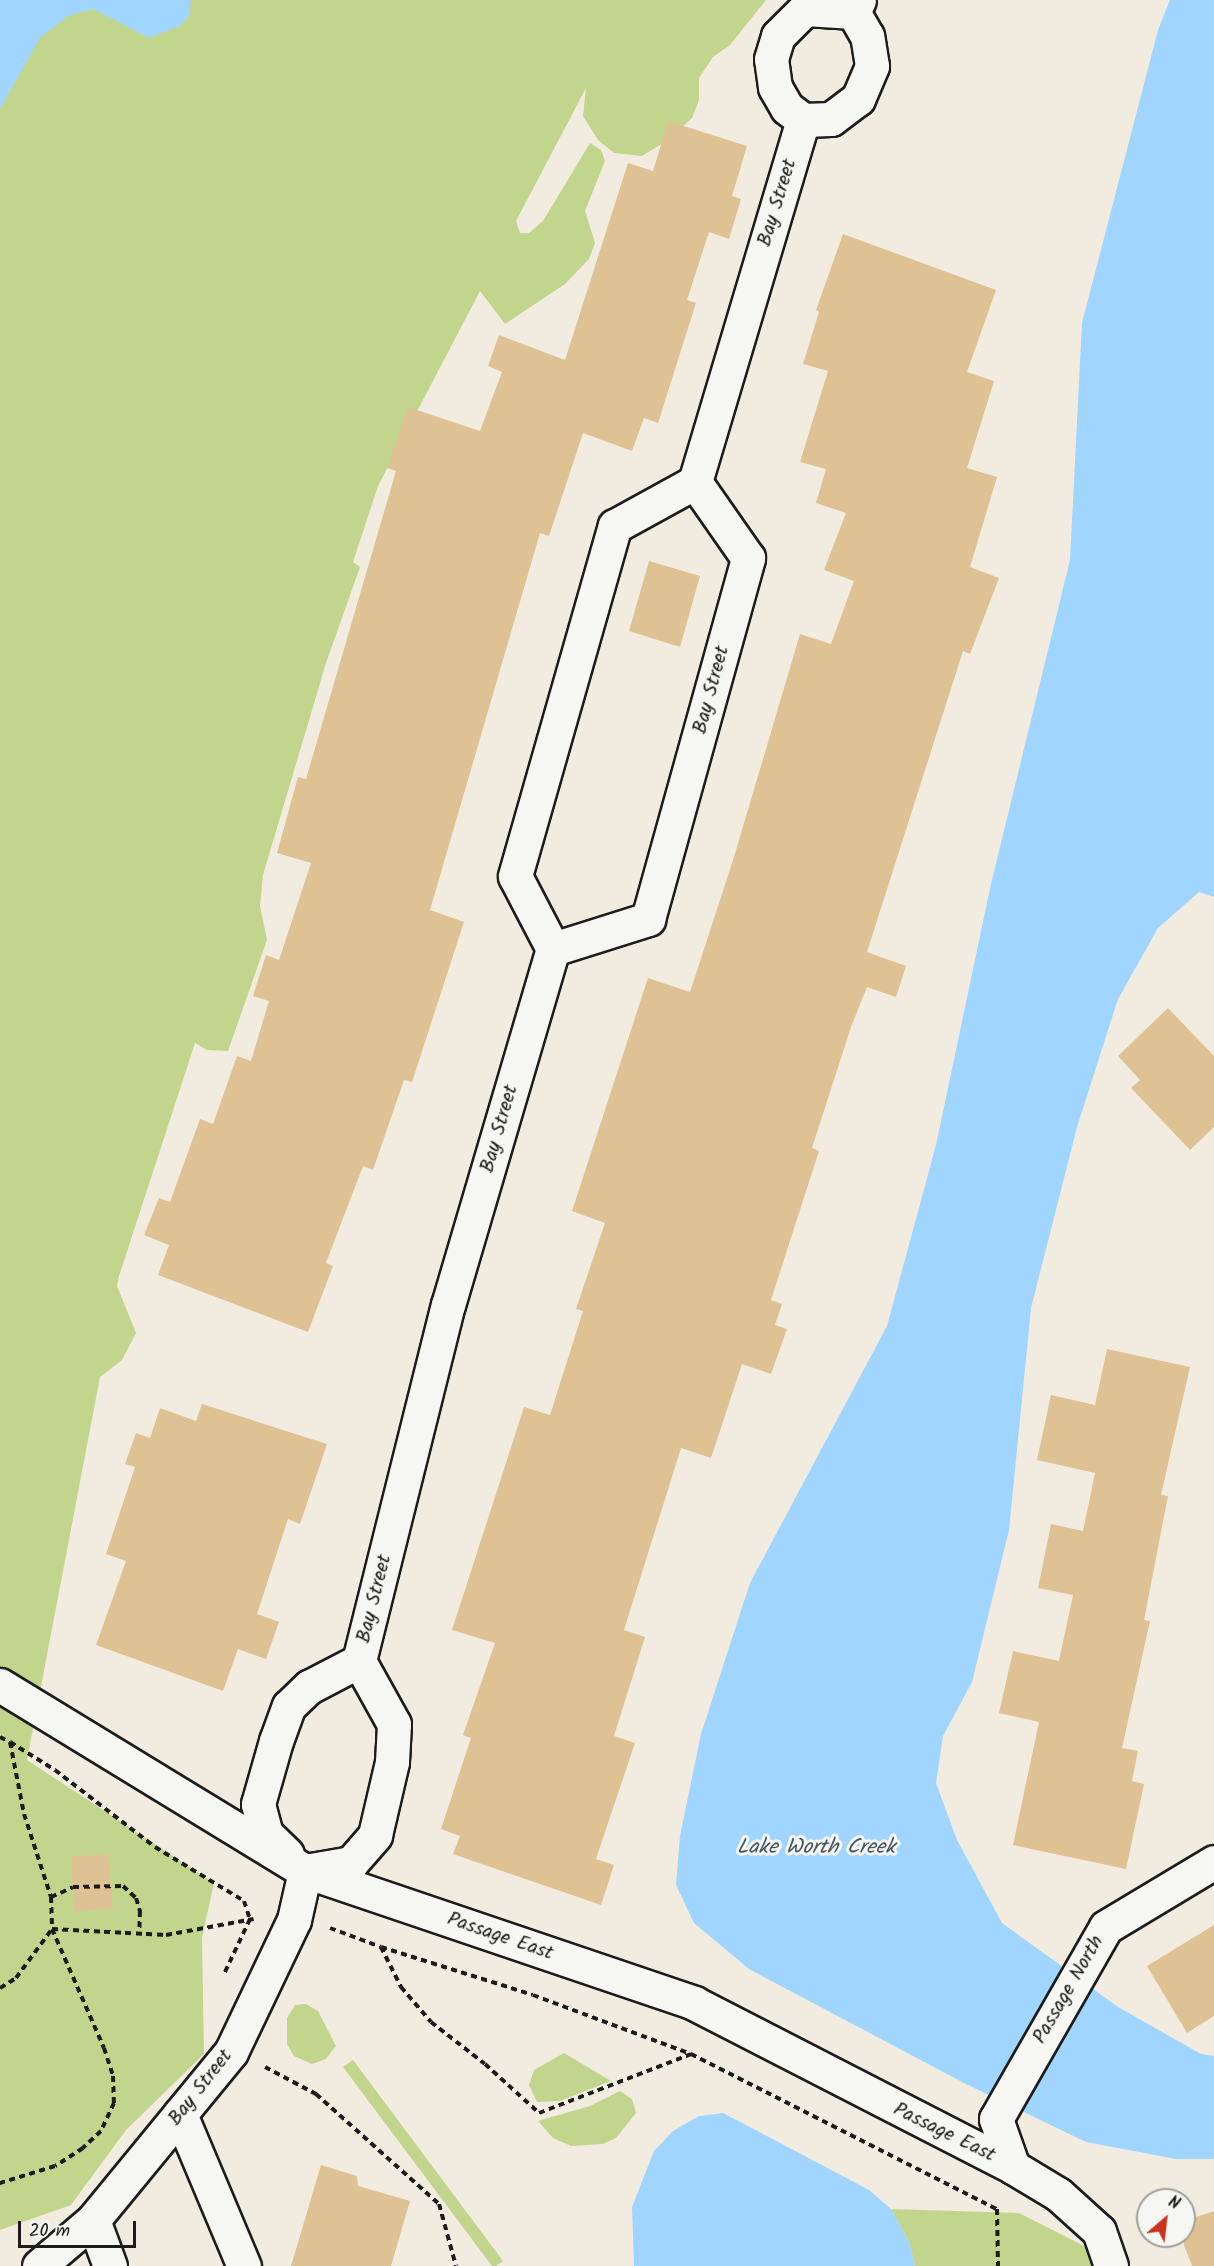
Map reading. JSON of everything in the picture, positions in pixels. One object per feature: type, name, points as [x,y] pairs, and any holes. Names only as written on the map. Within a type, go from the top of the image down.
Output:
[{"type":"lane","points":[[856,6],[867,36],[872,66],[858,99],[831,119],[803,120],[787,108],[775,87],[771,59],[778,36],[805,9],[856,6]]},
{"type":"lane","name":"Bay Street","points":[[39,2266],[93,2220],[231,2052],[294,1920],[305,1871],[351,1863],[375,1835],[392,1762],[394,1724],[359,1661],[448,1305],[553,949],[648,919],[748,558],[695,482],[803,120]]},
{"type":"lane","points":[[553,949],[514,876],[615,526],[695,482]]},
{"type":"lane","points":[[305,1871],[266,1834],[258,1804],[289,1706],[309,1687],[359,1661]]},
{"type":"lane","name":"Passage East","points":[[0,1685],[305,1871],[694,2004],[1013,2167],[1058,2194],[1099,2231],[1112,2266]]},
{"type":"lane","name":"Passage North","points":[[1013,2167],[996,2119],[1106,1927],[1214,1862]]},
{"type":"lane","points":[[180,2114],[244,2266]]},
{"type":"lane","points":[[93,2220],[110,2266]]},
{"type":"path","points":[[0,1737],[55,1770],[155,1847],[232,1892],[244,1901],[250,1918]]},
{"type":"path","points":[[0,2183],[55,2166],[83,2148],[101,2131],[114,2103],[113,2076],[104,2048],[52,1929],[51,1897],[24,1814],[10,1742]]},
{"type":"path","points":[[51,1897],[73,1887],[123,1886],[136,1898],[140,1911],[139,1934]]},
{"type":"path","points":[[52,1929],[166,1935],[250,1918],[294,1920],[333,1929],[381,1947],[533,1995],[692,2054],[997,2209],[998,2266]]},
{"type":"path","points":[[0,1988],[16,1978],[52,1929]]},
{"type":"path","points":[[381,1947],[400,1987],[431,2022],[485,2064],[539,2113],[692,2054]]},
{"type":"path","points":[[231,2052],[316,2094],[384,2152],[439,2204],[456,2266]]},
{"type":"green space","points":[[0,0],[766,0],[730,45],[713,57],[699,78],[699,100],[692,118],[668,140],[642,156],[614,153],[598,140],[583,116],[586,88],[516,221],[520,233],[529,233],[543,221],[590,143],[601,150],[605,161],[585,211],[595,243],[589,259],[565,284],[505,324],[480,291],[378,486],[353,562],[360,567],[326,663],[263,875],[260,906],[267,940],[228,1051],[207,1050],[195,1043],[119,1276],[117,1286],[136,1333],[122,1360],[100,1377],[27,1760],[214,1883],[202,1938],[204,2054],[126,2130],[71,2205],[0,2230]]},
{"type":"green space","points":[[306,2004],[318,2011],[336,2046],[326,2059],[312,2064],[294,2056],[287,2044],[287,2018],[295,2005]]},
{"type":"green space","points":[[564,2053],[611,2081],[560,2101],[537,2102],[529,2085],[534,2070]]},
{"type":"green space","points":[[353,2060],[503,2261],[492,2266],[343,2067]]},
{"type":"green space","points":[[620,2091],[632,2099],[636,2113],[616,2138],[603,2144],[571,2146],[553,2138],[538,2121],[590,2106]]},
{"type":"green space","points":[[891,2209],[1019,2213],[1102,2255],[1105,2266],[915,2266],[909,2242]]},
{"type":"water","points":[[0,0],[191,0],[189,16],[180,26],[149,38],[93,9],[68,16],[40,38],[0,109]]},
{"type":"water","name":"Lake Worth Creek","points":[[1170,0],[1214,0],[1214,897],[1199,892],[1158,928],[1118,999],[1077,1127],[1031,1308],[1009,1530],[972,1682],[943,1736],[936,1783],[957,1840],[1002,1923],[1118,2007],[1201,2054],[1214,2056],[1214,2159],[1176,2159],[1086,2142],[964,2083],[749,1969],[694,1923],[676,1885],[680,1836],[701,1734],[750,1583],[887,1326],[936,1145],[991,884],[1070,560],[1082,323],[1158,30]]},
{"type":"water","points":[[723,2113],[869,2190],[891,2209],[909,2242],[915,2266],[634,2266],[632,2207],[654,2151],[673,2131],[699,2116]]},
{"type":"building","points":[[668,121],[747,146],[732,196],[741,199],[729,239],[709,232],[687,300],[696,303],[658,423],[644,418],[632,451],[583,433],[549,536],[540,533],[430,910],[464,922],[412,1082],[404,1080],[373,1170],[363,1166],[326,1263],[333,1266],[308,1332],[158,1275],[169,1245],[144,1235],[159,1198],[170,1202],[200,1119],[213,1124],[237,1056],[251,1061],[269,1001],[253,996],[266,955],[279,960],[311,863],[277,853],[298,777],[306,779],[396,471],[387,468],[408,407],[480,431],[502,372],[488,366],[499,335],[565,360],[628,163],[653,171]]},
{"type":"building","points":[[843,234],[996,290],[967,372],[994,381],[967,468],[997,477],[970,567],[999,578],[970,654],[963,651],[867,952],[906,966],[896,997],[867,987],[851,1027],[812,1148],[819,1151],[771,1300],[782,1304],[775,1325],[787,1329],[771,1374],[742,1364],[711,1458],[681,1448],[624,1630],[645,1637],[614,1736],[635,1743],[596,1859],[614,1865],[601,1905],[453,1854],[460,1836],[441,1829],[471,1738],[463,1735],[495,1643],[452,1630],[524,1407],[550,1415],[583,1311],[576,1309],[605,1223],[572,1211],[648,978],[690,992],[734,857],[800,634],[831,644],[854,581],[824,570],[846,513],[816,503],[826,469],[800,462],[828,371],[803,364],[819,312],[816,310]]},
{"type":"building","points":[[649,561],[700,576],[680,647],[629,631]]},
{"type":"building","points":[[1168,1008],[1214,1056],[1214,1127],[1190,1150],[1131,1088],[1140,1080],[1118,1056]]},
{"type":"building","points":[[1107,1349],[1190,1367],[1161,1495],[1168,1496],[1144,1620],[1150,1621],[1122,1748],[1138,1751],[1132,1781],[1144,1784],[1126,1869],[1013,1845],[1039,1722],[999,1713],[1013,1651],[1059,1661],[1073,1595],[1038,1588],[1051,1524],[1083,1531],[1095,1473],[1037,1460],[1051,1395],[1095,1405]]},
{"type":"building","points":[[202,1404],[327,1444],[300,1524],[288,1519],[257,1614],[279,1622],[266,1659],[238,1649],[223,1691],[96,1645],[126,1561],[106,1554],[135,1467],[125,1464],[136,1433],[150,1438],[160,1408],[196,1421]]},
{"type":"building","points":[[108,1854],[113,1909],[74,1911],[71,1856]]},
{"type":"building","points":[[1214,1925],[1214,2016],[1187,2033],[1147,1966]]},
{"type":"building","points":[[321,2165],[357,2176],[358,2186],[410,2201],[391,2266],[291,2266]]},
{"type":"building","points":[[1214,2211],[1214,2266],[1192,2266],[1185,2248],[1196,2248],[1196,2217]]}]
